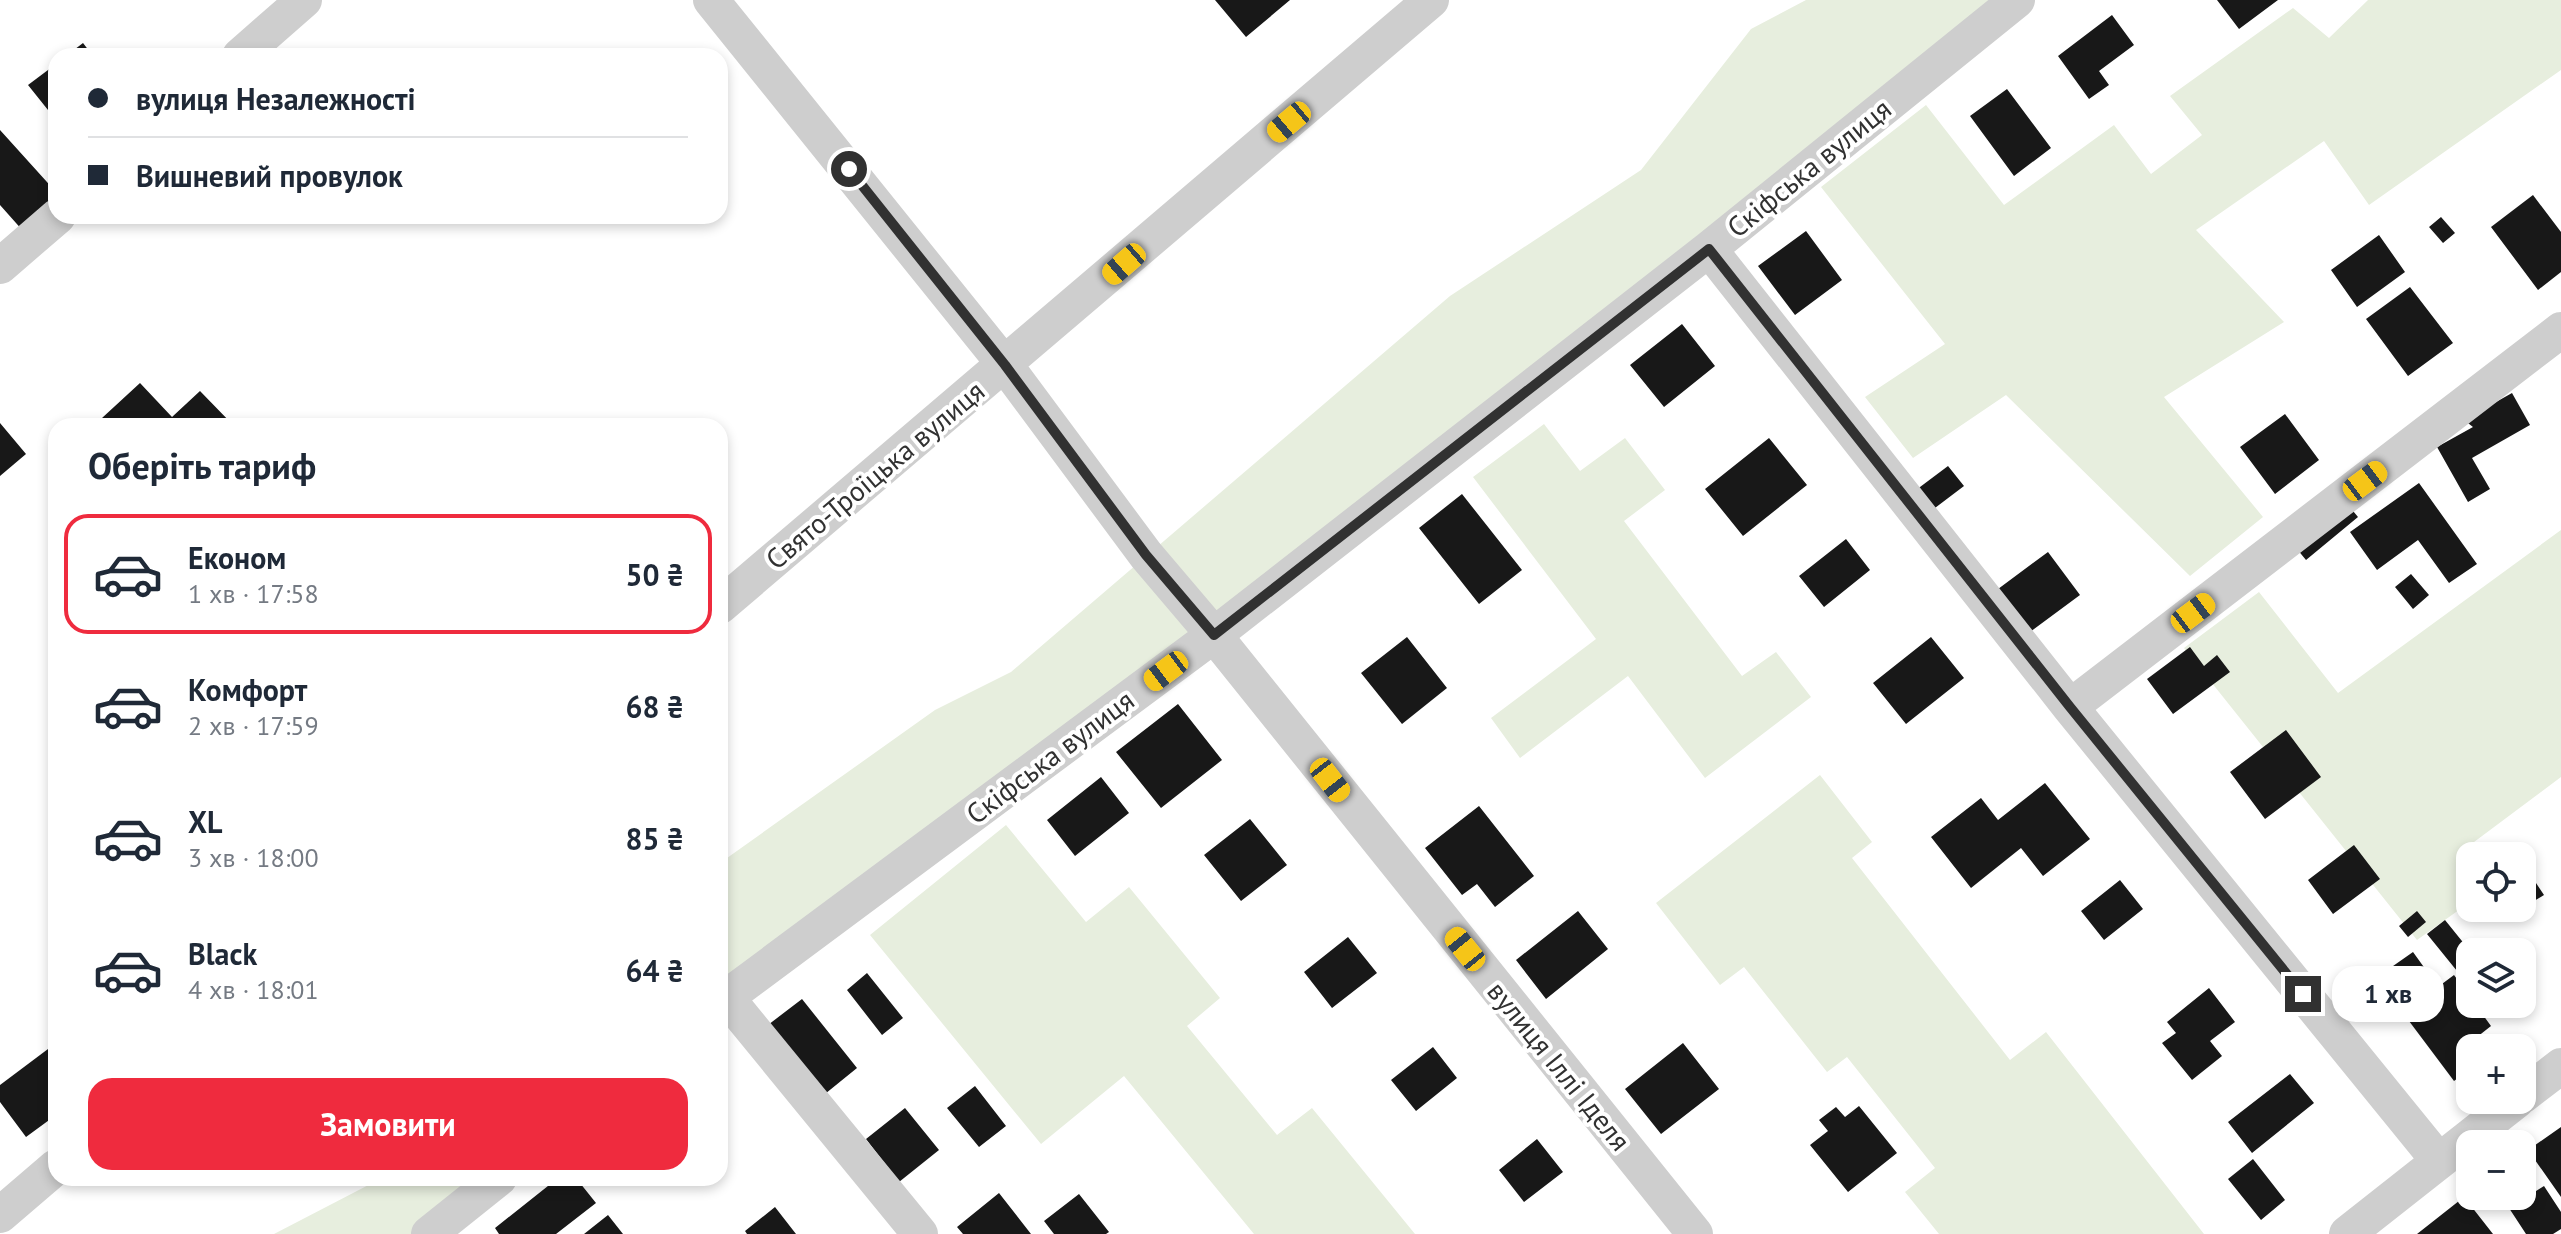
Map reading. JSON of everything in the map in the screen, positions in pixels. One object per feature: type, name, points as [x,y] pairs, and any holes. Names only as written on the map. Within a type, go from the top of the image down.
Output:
[{"type":"street","points":[[249,48],[304,0]]},
{"type":"street","name":"вулиця Іллі Іделя","points":[[711,0],[1005,365],[1146,555],[1214,635],[1695,1234]]},
{"type":"street","name":"Свято-Троїцька вулиця","points":[[728,599],[1431,0]]},
{"type":"street","name":"Скіфська вулиця","points":[[728,996],[1214,635],[1709,249],[2017,0]]},
{"type":"street","points":[[0,266],[49,224]]},
{"type":"street","points":[[1709,249],[2070,707],[2439,1161]]},
{"type":"street","points":[[2070,707],[2561,330]]},
{"type":"street","points":[[728,1006],[920,1234]]},
{"type":"street","points":[[2536,1085],[2561,1066]]},
{"type":"street","points":[[2347,1234],[2499,1114]]},
{"type":"street","points":[[0,1215],[48,1174]]},
{"type":"street","points":[[429,1234],[489,1186]]},
{"type":"green space","points":[[1806,0],[2017,0],[728,996],[728,857],[935,710],[1011,672],[1450,296],[1641,170],[1751,29]]},
{"type":"green space","points":[[2368,0],[2561,0],[2561,70],[2369,205],[2324,141],[2196,230],[2284,322],[2164,397],[2263,517],[2190,576],[2006,395],[1913,458],[1865,397],[1945,344],[1821,187],[1926,105],[2004,205],[2114,125],[2151,174],[2202,135],[2170,96],[2293,8],[2329,38]]},
{"type":"green space","points":[[1544,424],[1580,471],[1625,438],[1665,490],[1624,521],[1742,676],[1776,652],[1811,697],[1705,778],[1628,676],[1520,758],[1491,718],[1596,639],[1473,477]]},
{"type":"green space","points":[[2561,530],[2561,777],[2474,842],[2456,842],[2456,912],[2417,940],[2184,648],[2259,592],[2338,693]]},
{"type":"green space","points":[[1820,775],[1872,842],[1852,858],[2010,1060],[2046,1032],[2204,1234],[1939,1234],[1905,1192],[1935,1168],[1847,1057],[1827,1072],[1744,967],[1720,985],[1656,903]]},
{"type":"green space","points":[[1006,825],[1086,922],[1129,887],[1220,998],[1187,1026],[1277,1135],[1312,1108],[1415,1234],[1254,1234],[1124,1076],[1041,1144],[870,935]]},
{"type":"green space","points":[[367,1186],[489,1186],[429,1234],[274,1234]]},
{"type":"building","points":[[1215,0],[1290,0],[1246,37]]},
{"type":"building","points":[[2217,0],[2278,0],[2239,29]]},
{"type":"building","points":[[2112,15],[2134,45],[2099,71],[2109,85],[2089,99],[2058,56]]},
{"type":"building","points":[[48,70],[48,110],[28,85]]},
{"type":"building","points":[[2007,89],[2051,148],[2014,176],[1970,116]]},
{"type":"building","points":[[0,130],[48,183],[48,210],[24,232],[0,205]]},
{"type":"building","points":[[2533,195],[2561,232],[2561,272],[2538,290],[2491,227]]},
{"type":"building","points":[[2441,217],[2455,233],[2443,243],[2429,227]]},
{"type":"building","points":[[1806,231],[1842,280],[1795,315],[1758,266]]},
{"type":"building","points":[[2379,235],[2405,272],[2357,307],[2331,270]]},
{"type":"building","points":[[2410,287],[2453,343],[2408,376],[2366,319]]},
{"type":"building","points":[[1682,324],[1715,366],[1664,407],[1630,365]]},
{"type":"building","points":[[140,383],[172,417],[200,391],[226,418],[102,418]]},
{"type":"building","points":[[2512,393],[2530,425],[2472,458],[2490,489],[2468,502],[2437,447],[2473,427],[2464,420]]},
{"type":"building","points":[[2285,414],[2319,460],[2275,494],[2240,447]]},
{"type":"building","points":[[0,423],[26,454],[0,476]]},
{"type":"building","points":[[1769,438],[1807,485],[1743,536],[1705,489]]},
{"type":"building","points":[[1948,466],[1964,486],[1931,511],[1916,490]]},
{"type":"building","points":[[2419,483],[2477,564],[2449,583],[2418,540],[2377,570],[2350,532]]},
{"type":"building","points":[[1462,494],[1522,570],[1479,604],[1419,528]]},
{"type":"building","points":[[2344,500],[2358,517],[2306,560],[2292,543]]},
{"type":"building","points":[[1846,539],[1870,570],[1824,607],[1799,576]]},
{"type":"building","points":[[2048,552],[2080,595],[2026,635],[1994,592]]},
{"type":"building","points":[[2411,574],[2429,595],[2413,609],[2395,587]]},
{"type":"building","points":[[1407,637],[1447,688],[1402,724],[1361,673]]},
{"type":"building","points":[[1931,637],[1964,678],[1906,724],[1873,683]]},
{"type":"building","points":[[2190,647],[2204,666],[2217,655],[2230,672],[2173,714],[2147,679]]},
{"type":"building","points":[[1178,704],[1222,760],[1161,808],[1116,752]]},
{"type":"building","points":[[2286,730],[2321,777],[2265,819],[2230,772]]},
{"type":"building","points":[[1101,777],[1129,813],[1075,856],[1047,820]]},
{"type":"building","points":[[2045,783],[2090,839],[2043,876],[2021,848],[1971,888],[1931,837],[1981,798],[1998,820]]},
{"type":"building","points":[[1479,806],[1534,876],[1495,907],[1477,884],[1462,895],[1425,848]]},
{"type":"building","points":[[1250,819],[1287,865],[1241,901],[1204,855]]},
{"type":"building","points":[[2354,845],[2380,879],[2333,914],[2308,880]]},
{"type":"building","points":[[2120,880],[2143,909],[2104,940],[2081,911]]},
{"type":"building","points":[[2536,883],[2544,895],[2536,900]]},
{"type":"building","points":[[1578,911],[1608,949],[1546,999],[1516,960]]},
{"type":"building","points":[[2417,911],[2426,922],[2408,937],[2399,926]]},
{"type":"building","points":[[2445,920],[2460,938],[2456,938],[2456,970],[2427,934]]},
{"type":"building","points":[[1348,937],[1377,973],[1332,1008],[1304,972]]},
{"type":"building","points":[[2413,952],[2431,977],[2384,1010],[2366,985]]},
{"type":"building","points":[[867,973],[903,1018],[882,1035],[847,990]]},
{"type":"building","points":[[2454,975],[2456,1018],[2485,1018],[2491,1026],[2481,1034],[2456,1034],[2454,1081],[2403,1013]]},
{"type":"building","points":[[2209,988],[2235,1022],[2210,1041],[2222,1056],[2192,1080],[2162,1043],[2176,1033],[2167,1022]]},
{"type":"building","points":[[802,999],[857,1068],[820,1098],[764,1028]]},
{"type":"building","points":[[1683,1043],[1719,1089],[1661,1134],[1625,1089]]},
{"type":"building","points":[[1433,1047],[1457,1078],[1416,1111],[1391,1080]]},
{"type":"building","points":[[48,1049],[48,1121],[26,1137],[0,1102],[0,1085]]},
{"type":"building","points":[[2290,1074],[2314,1103],[2252,1153],[2228,1122]]},
{"type":"building","points":[[975,1086],[1006,1126],[979,1147],[947,1108]]},
{"type":"building","points":[[1859,1106],[1897,1153],[1848,1192],[1810,1145],[1828,1131],[1819,1120],[1836,1107],[1845,1117]]},
{"type":"building","points":[[905,1108],[939,1150],[899,1182],[866,1139]]},
{"type":"building","points":[[2561,1127],[2561,1197],[2536,1161],[2536,1144]]},
{"type":"building","points":[[1537,1139],[1563,1172],[1524,1202],[1499,1170]]},
{"type":"building","points":[[2253,1159],[2285,1200],[2261,1220],[2228,1179]]},
{"type":"building","points":[[548,1186],[582,1186],[596,1203],[556,1234],[499,1234],[495,1228]]},
{"type":"building","points":[[2544,1186],[2561,1212],[2561,1229],[2553,1234],[2526,1234],[2510,1210],[2536,1210],[2536,1191]]},
{"type":"building","points":[[999,1193],[1031,1234],[963,1234],[957,1227]]},
{"type":"building","points":[[1079,1194],[1109,1232],[1054,1234],[1044,1221]]},
{"type":"building","points":[[2456,1203],[2456,1210],[2474,1210],[2493,1234],[2417,1234]]},
{"type":"building","points":[[775,1207],[796,1234],[747,1234],[745,1231]]},
{"type":"building","points":[[608,1215],[623,1234],[584,1234]]},
{"type":"route","points":[[849,169],[1005,365],[1146,555],[1214,635],[1709,249],[2070,707],[2303,994]]}]
